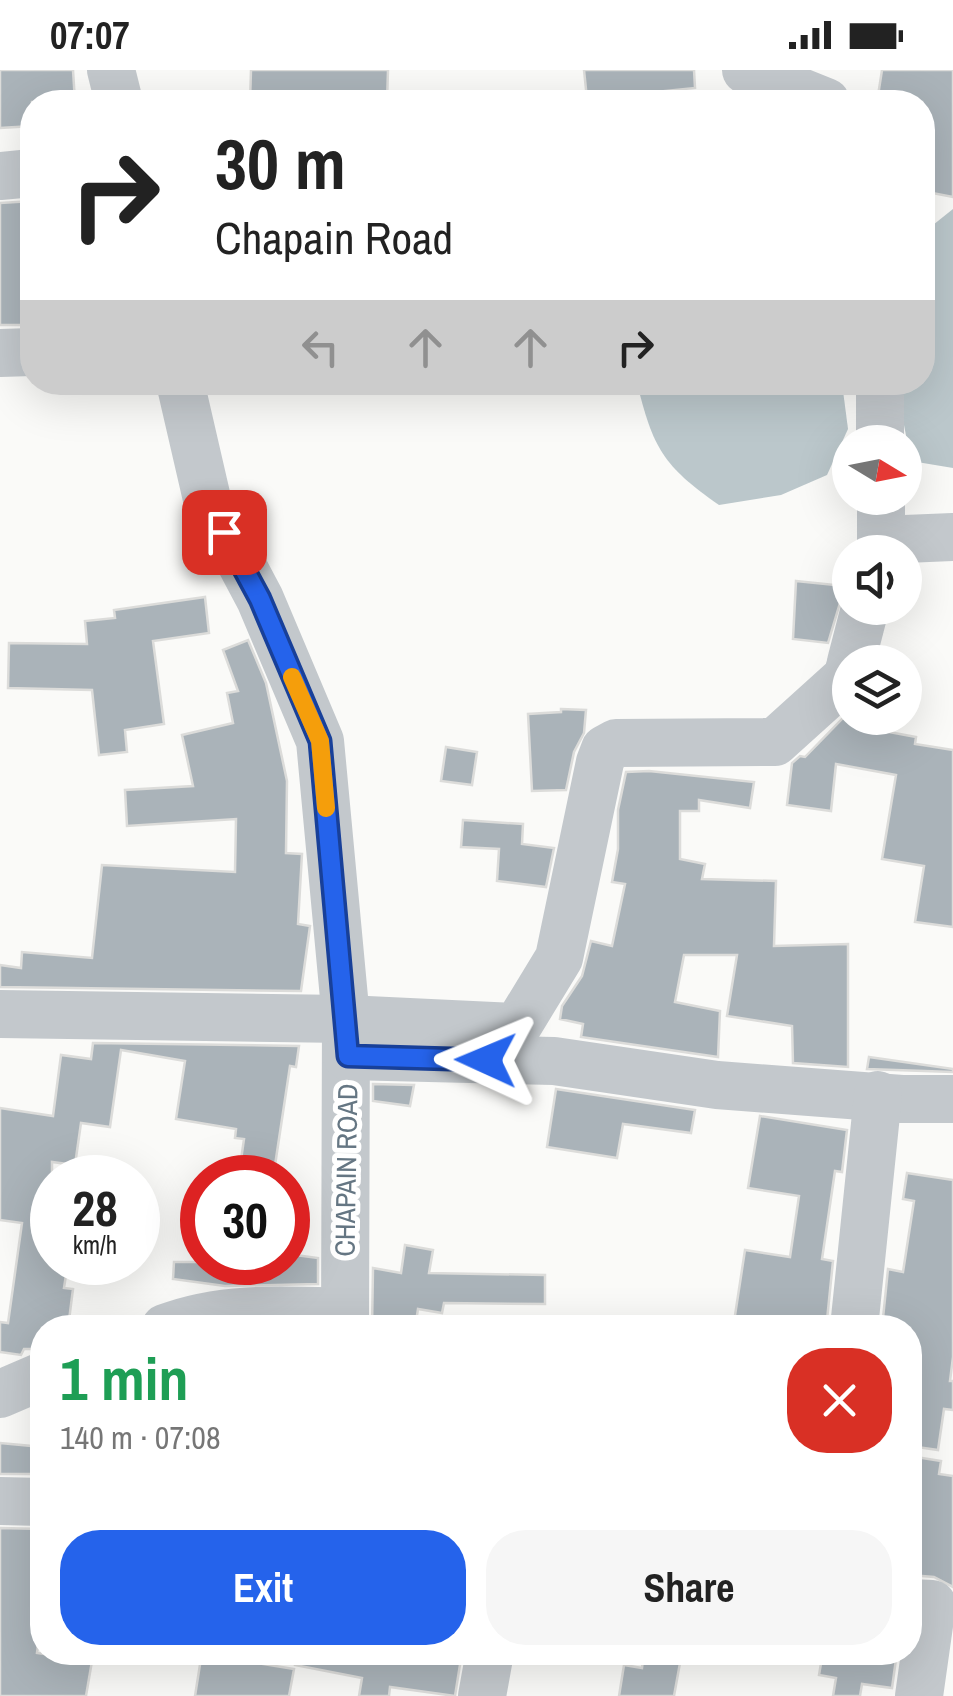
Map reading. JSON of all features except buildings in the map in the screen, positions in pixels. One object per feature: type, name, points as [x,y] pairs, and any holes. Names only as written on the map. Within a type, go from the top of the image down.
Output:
[{"type":"street","points":[[746,70],[796,90]]},
{"type":"street","name":"CHAPAIN ROAD","points":[[183,395],[207,499],[260,599],[320,741],[347,1038],[345,1315]]},
{"type":"street","points":[[880,395],[880,425]]},
{"type":"street","points":[[880,530],[953,537]]},
{"type":"street","points":[[347,1038],[517,1027],[559,958],[600,762],[606,750],[616,742],[775,742],[832,691]]},
{"type":"street","points":[[0,1014],[347,1038],[554,1061],[717,1085],[953,1099]]},
{"type":"street","points":[[855,1315],[878,1095]]},
{"type":"street","points":[[225,1315],[264,1309],[308,1315]]},
{"type":"street","points":[[0,1394],[30,1381]]},
{"type":"street","points":[[0,1501],[30,1502]]},
{"type":"street","points":[[918,1696],[932,1605]]},
{"type":"street","points":[[482,1696],[488,1665]]},
{"type":"shaded area","points":[[953,209],[953,468],[922,463],[922,425],[904,425],[898,395],[935,395],[935,223]]},
{"type":"shaded area","points":[[641,395],[844,395],[847,425],[832,425],[832,464],[827,475],[781,495],[719,505],[685,479],[655,440]]},
{"type":"slow traffic","points":[[292,677],[320,741],[326,808]]},
{"type":"route","points":[[224,532],[260,599],[320,741],[348,1056],[486,1060]]}]
